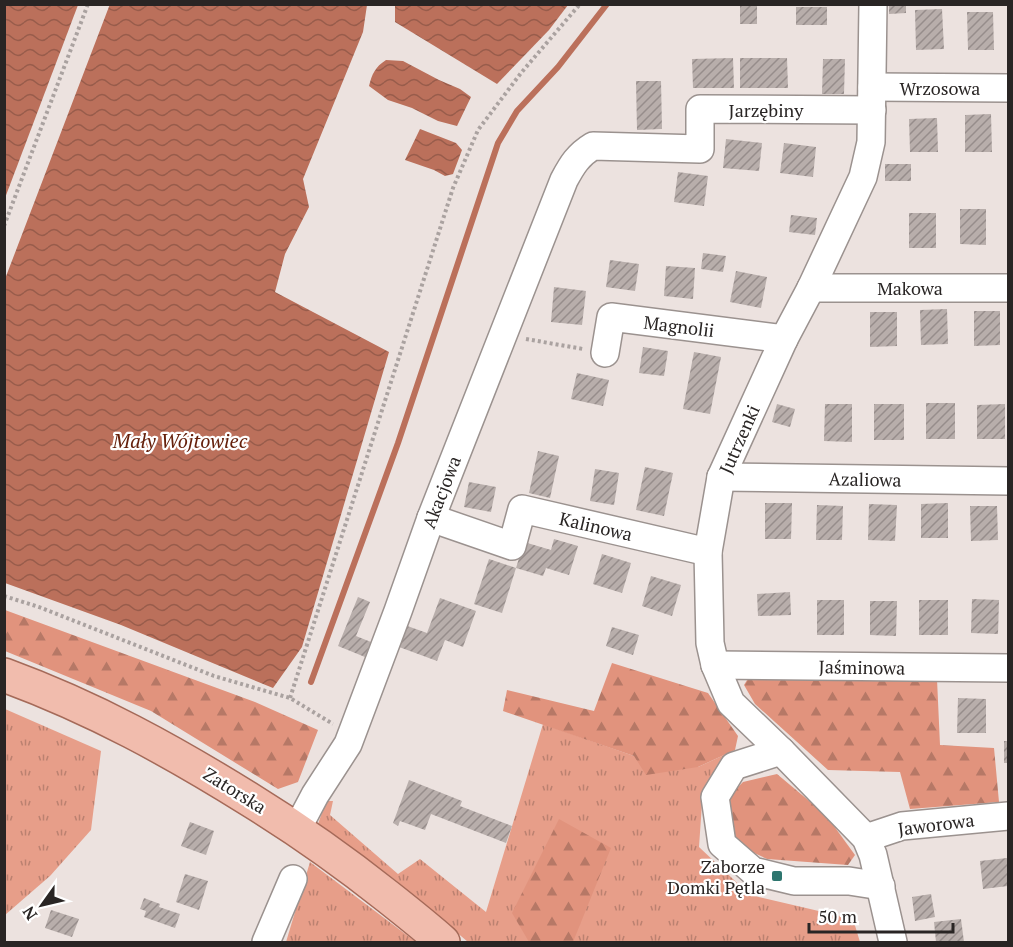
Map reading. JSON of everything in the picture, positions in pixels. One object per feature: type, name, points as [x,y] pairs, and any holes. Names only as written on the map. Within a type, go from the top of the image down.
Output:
[{"type":"main road","name":"Zatorska","points":[[4,675],[120,724],[199,768],[339,858],[443,942]]},
{"type":"street","name":"Jutrzenki","points":[[866,838],[781,750],[731,703],[715,665],[710,643],[708,552],[721,477],[784,339],[864,177],[872,142],[873,4]]},
{"type":"street","name":"Wrzosowa","points":[[872,99],[1008,88]]},
{"type":"street","name":"Jarzębiny","points":[[581,152],[593,146],[700,149],[700,109],[872,99]]},
{"type":"street","name":"Akacjowa","points":[[297,829],[315,795],[348,744],[501,335],[564,180],[573,161],[581,152]]},
{"type":"street","name":"Makowa","points":[[811,288],[1008,288]]},
{"type":"street","name":"Magnolii","points":[[604,353],[611,317],[784,339]]},
{"type":"street","name":"Azaliowa","points":[[721,477],[1008,481]]},
{"type":"street","name":"Kalinowa","points":[[431,518],[512,546],[522,509],[708,552]]},
{"type":"street","name":"Jaśminowa","points":[[715,665],[1008,668]]},
{"type":"street","points":[[781,750],[734,766],[715,797],[722,844],[753,871],[794,881],[849,881],[881,886]]},
{"type":"street","name":"Jaworowa","points":[[866,838],[902,825],[1008,816]]},
{"type":"street","points":[[866,838],[873,855],[893,942]]},
{"type":"street","points":[[266,942],[293,879]]},
{"type":"path","points":[[4,226],[88,4]]},
{"type":"path","points":[[290,698],[453,188],[478,130],[521,73],[580,4]]},
{"type":"path","points":[[501,335],[604,353]]},
{"type":"path","points":[[4,596],[39,607],[214,676],[290,698],[312,709],[351,736]]},
{"type":"green space","points":[[5,610],[255,702],[318,730],[298,782],[278,789],[151,711],[5,651]]},
{"type":"green space","points":[[612,663],[708,693],[738,736],[735,750],[698,767],[646,775],[634,756],[503,711],[507,690],[594,711]]},
{"type":"green space","points":[[749,677],[937,679],[940,745],[994,748],[999,802],[910,809],[900,772],[828,770],[755,704],[744,685]]},
{"type":"green space","points":[[5,709],[101,751],[91,830],[50,876],[5,915]]},
{"type":"green space","points":[[543,724],[634,756],[698,767],[735,750],[703,789],[699,847],[750,895],[853,919],[860,942],[468,942],[394,879],[318,824],[326,801],[333,801],[330,815],[398,874],[420,859],[486,912]]},
{"type":"green space","points":[[777,774],[826,815],[855,855],[848,865],[767,859],[739,846],[723,825],[721,804],[743,782]]},
{"type":"green space","points":[[559,819],[611,848],[573,942],[529,942],[512,913]]},
{"type":"green space","points":[[310,862],[416,942],[286,942]]},
{"type":"water","name":"Mały Wójtowiec","points":[[110,4],[367,5],[363,32],[303,179],[309,207],[285,254],[275,292],[389,352],[302,647],[273,688],[121,625],[5,583],[5,279]]},
{"type":"water","points":[[395,4],[568,5],[549,30],[497,84],[395,22]]},
{"type":"water","points":[[4,5],[78,5],[5,198]]},
{"type":"water","points":[[386,60],[403,61],[460,89],[471,97],[457,126],[438,121],[412,108],[388,100],[369,86],[374,71]]},
{"type":"water","points":[[420,129],[456,143],[462,150],[453,174],[445,176],[405,160]]},
{"type":"building","points":[[740,4],[757,4],[757,24],[740,24]]},
{"type":"building","points":[[889,4],[906,4],[906,13],[889,14]]},
{"type":"building","points":[[796,7],[827,7],[827,25],[796,25]]},
{"type":"building","points":[[942,9],[944,49],[916,50],[915,10]]},
{"type":"building","points":[[967,12],[993,12],[994,50],[968,50]]},
{"type":"building","points":[[733,58],[734,88],[693,88],[692,59]]},
{"type":"building","points":[[740,58],[787,58],[788,88],[740,88]]},
{"type":"building","points":[[823,59],[845,59],[844,94],[822,94]]},
{"type":"building","points":[[636,81],[661,81],[662,129],[637,130]]},
{"type":"building","points":[[991,114],[992,152],[965,152],[965,115]]},
{"type":"building","points":[[937,118],[938,152],[910,152],[909,119]]},
{"type":"building","points":[[726,139],[762,143],[759,171],[723,168]]},
{"type":"building","points":[[784,143],[816,147],[813,177],[780,173]]},
{"type":"building","points":[[885,164],[911,164],[911,181],[885,181]]},
{"type":"building","points":[[678,172],[708,176],[704,206],[674,202]]},
{"type":"building","points":[[960,209],[986,209],[986,245],[960,244]]},
{"type":"building","points":[[909,213],[936,213],[936,248],[909,248]]},
{"type":"building","points":[[791,215],[817,218],[815,235],[789,232]]},
{"type":"building","points":[[703,253],[726,256],[723,272],[701,269]]},
{"type":"building","points":[[610,260],[639,264],[635,291],[606,287]]},
{"type":"building","points":[[666,266],[695,268],[693,299],[664,296]]},
{"type":"building","points":[[736,271],[767,277],[761,308],[730,302]]},
{"type":"building","points":[[554,287],[586,291],[582,325],[551,322]]},
{"type":"building","points":[[947,309],[948,344],[921,345],[920,310]]},
{"type":"building","points":[[974,311],[1000,311],[1000,345],[974,346]]},
{"type":"building","points":[[870,312],[897,312],[897,346],[870,347]]},
{"type":"building","points":[[643,347],[668,351],[664,376],[639,373]]},
{"type":"building","points":[[694,352],[721,357],[710,414],[683,409]]},
{"type":"building","points":[[577,373],[609,380],[603,406],[571,399]]},
{"type":"building","points":[[926,403],[955,403],[955,439],[926,439]]},
{"type":"building","points":[[777,404],[795,409],[790,427],[772,422]]},
{"type":"building","points":[[825,404],[852,404],[852,442],[824,441]]},
{"type":"building","points":[[874,404],[904,404],[904,440],[874,440]]},
{"type":"building","points":[[1005,404],[1005,439],[977,439],[977,405]]},
{"type":"building","points":[[538,451],[559,456],[550,498],[529,493]]},
{"type":"building","points":[[645,467],[673,473],[664,516],[636,510]]},
{"type":"building","points":[[595,469],[619,473],[614,505],[590,501]]},
{"type":"building","points":[[469,482],[496,487],[491,512],[464,507]]},
{"type":"building","points":[[765,503],[792,503],[791,539],[765,539]]},
{"type":"building","points":[[948,503],[948,538],[921,538],[921,504]]},
{"type":"building","points":[[869,504],[897,505],[895,541],[868,540]]},
{"type":"building","points":[[817,505],[843,506],[842,540],[816,540]]},
{"type":"building","points":[[970,506],[997,506],[998,540],[971,541]]},
{"type":"building","points":[[554,539],[578,546],[569,575],[546,568],[543,576],[516,568],[524,542],[551,550]]},
{"type":"building","points":[[602,554],[631,563],[622,593],[593,584]]},
{"type":"building","points":[[489,559],[516,568],[502,613],[474,604]]},
{"type":"building","points":[[651,576],[681,585],[672,616],[642,606]]},
{"type":"building","points":[[790,592],[791,615],[758,616],[757,594]]},
{"type":"building","points":[[358,597],[370,602],[356,636],[371,642],[365,657],[338,646]]},
{"type":"building","points":[[440,598],[476,611],[463,647],[445,640],[437,661],[391,644],[399,623],[427,633]]},
{"type":"building","points":[[972,599],[999,600],[998,634],[971,633]]},
{"type":"building","points":[[817,600],[844,600],[844,635],[817,635]]},
{"type":"building","points":[[919,600],[948,600],[948,635],[919,635]]},
{"type":"building","points":[[870,601],[897,601],[896,636],[870,635]]},
{"type":"building","points":[[612,627],[639,635],[633,655],[606,646]]},
{"type":"building","points":[[958,698],[986,699],[986,733],[957,733]]},
{"type":"building","points":[[1004,741],[1008,741],[1008,763],[1004,763]]},
{"type":"building","points":[[409,780],[462,801],[460,806],[512,826],[506,843],[431,814],[425,830],[400,821],[398,826],[393,823]]},
{"type":"building","points":[[190,822],[214,831],[206,855],[181,846]]},
{"type":"building","points":[[1007,858],[1008,886],[983,889],[980,861]]},
{"type":"building","points":[[185,874],[208,881],[199,910],[176,902]]},
{"type":"building","points":[[931,894],[935,917],[915,921],[912,897]]},
{"type":"building","points":[[144,898],[160,904],[159,907],[180,914],[175,928],[144,917],[146,911],[140,909]]},
{"type":"building","points":[[51,910],[79,919],[72,937],[45,928]]},
{"type":"building","points":[[961,919],[964,942],[936,942],[934,922]]},
{"type":"waterway","points":[[311,682],[398,443],[498,143],[517,111],[558,67],[607,4]]},
{"type":"place","name":"Zaborze Domki Pętla","points":[[777,876]]}]
